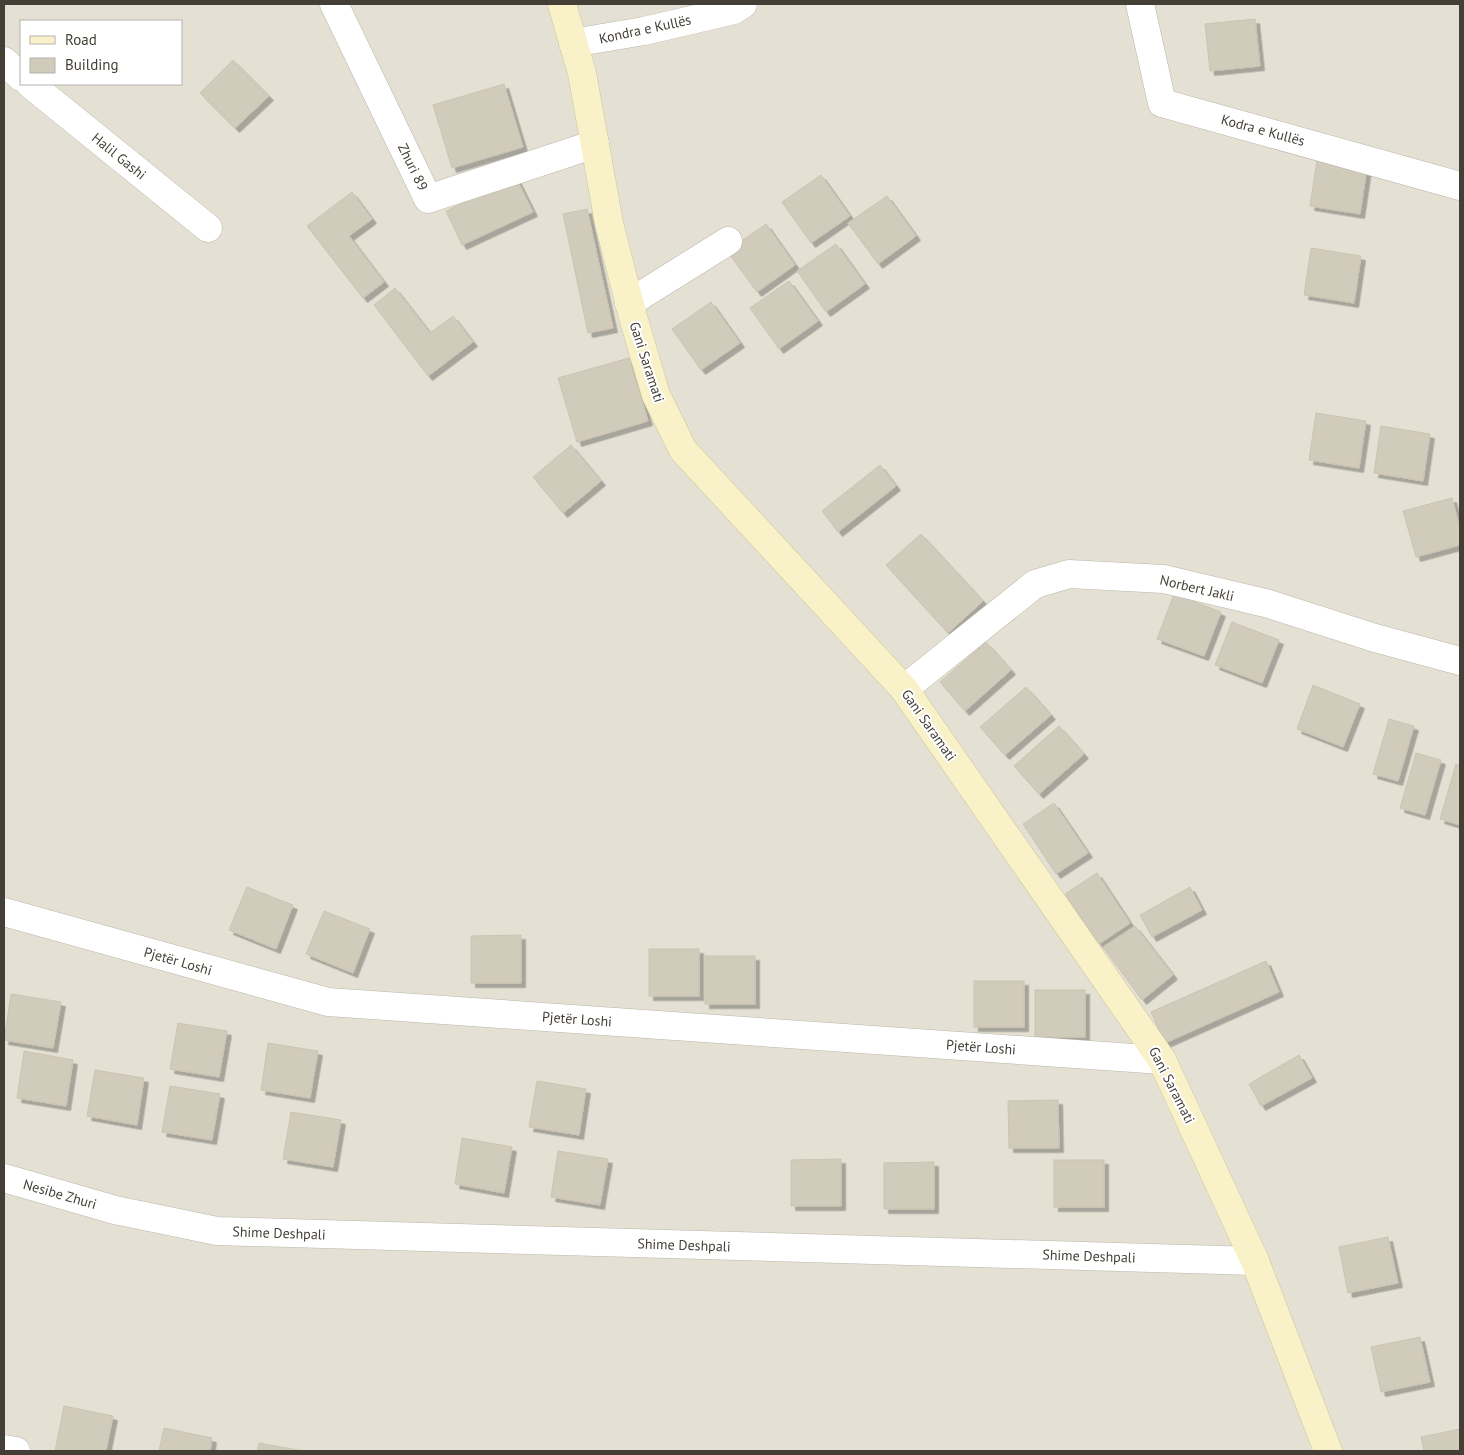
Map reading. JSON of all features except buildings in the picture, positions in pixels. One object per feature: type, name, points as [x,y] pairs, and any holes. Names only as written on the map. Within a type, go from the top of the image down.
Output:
[{"type":"street","name":"Zhuri 89","points":[[334,4],[428,199],[595,144]]},
{"type":"street","name":"Gani Saramati","points":[[562,4],[582,74],[609,223],[630,303],[656,395],[683,450],[904,689],[1162,1060],[1255,1261],[1328,1451]]},
{"type":"street","name":"Kondra e Kullës","points":[[574,43],[644,31],[734,10],[743,4]]},
{"type":"street","name":"Kodra e Kullës","points":[[1140,4],[1162,103],[1460,186]]},
{"type":"street","points":[[4,61],[20,76]]},
{"type":"street","name":"Halil Gashi","points":[[31,85],[208,228]]},
{"type":"street","points":[[630,303],[728,241]]},
{"type":"street","name":"Norbert Jakli","points":[[904,689],[1035,584],[1069,574],[1164,579],[1269,604],[1375,638],[1460,661]]},
{"type":"street","name":"Pjetër Loshi","points":[[4,912],[328,1002],[1162,1060]]},
{"type":"street","name":"Nesibe Zhuri","points":[[4,1178],[115,1210]]},
{"type":"street","name":"Shime Deshpali","points":[[115,1210],[217,1231],[1255,1261]]},
{"type":"street","points":[[4,1449],[16,1451]]},
{"type":"shaded area","points":[[4,4],[1460,4],[1460,1451],[4,1451]]}]
